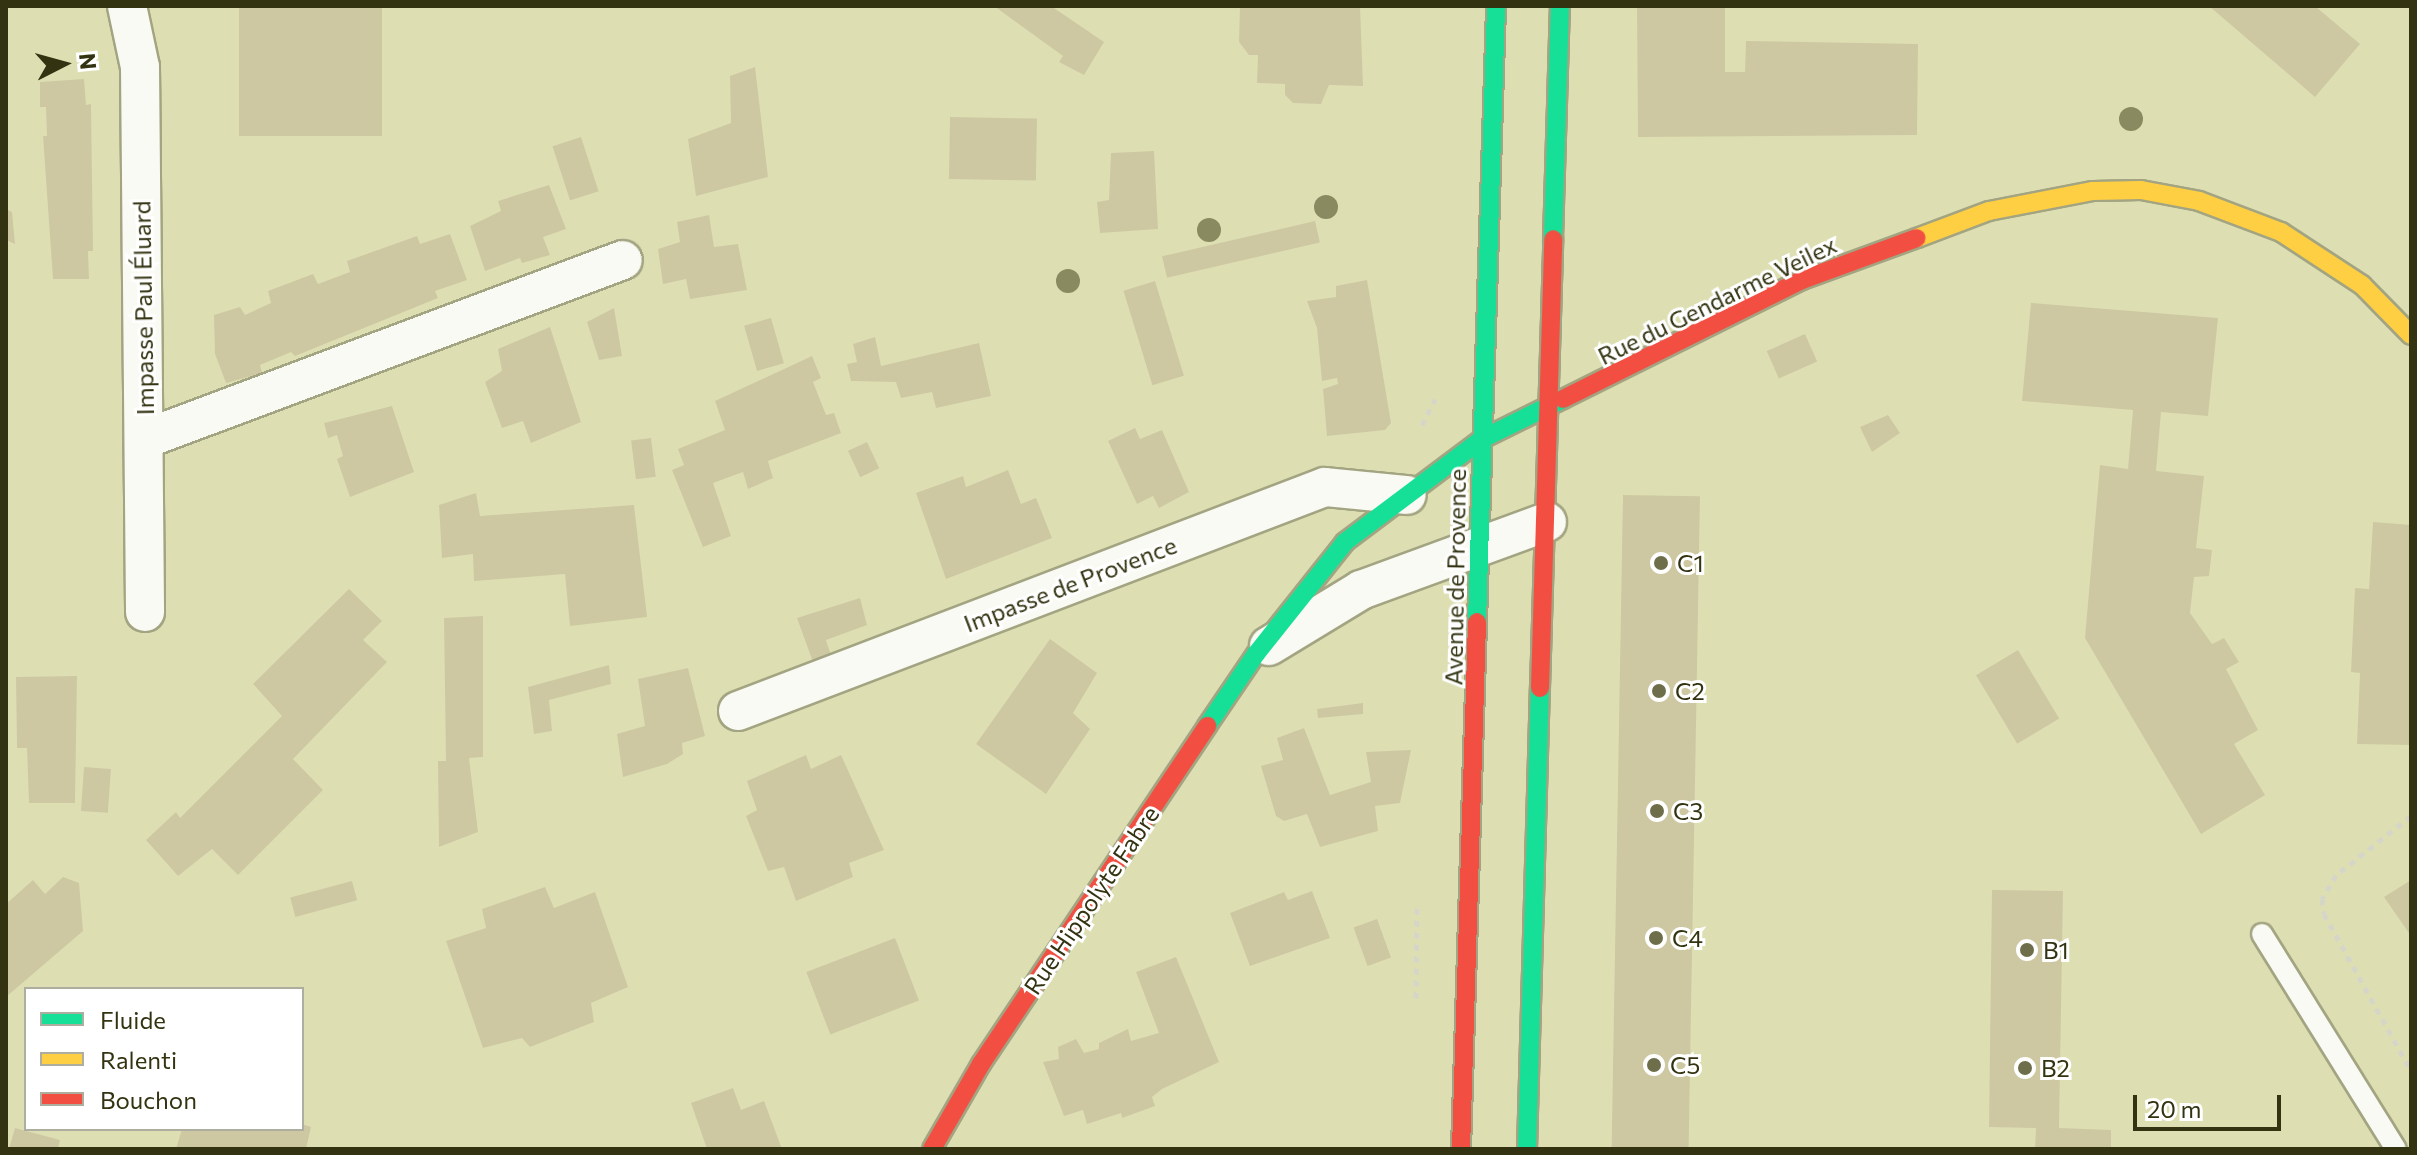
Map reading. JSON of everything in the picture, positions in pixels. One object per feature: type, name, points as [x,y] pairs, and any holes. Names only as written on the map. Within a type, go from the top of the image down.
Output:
[{"type":"main road","name":"Avenue de Provence","points":[[1461,1149],[1476,547],[1496,6]]},
{"type":"main road","points":[[1527,1149],[1552,408],[1560,6]]},
{"type":"main road","name":"Rue du Gendarme Veilex","points":[[1482,439],[1552,408],[1802,280],[1989,211],[2093,191],[2141,190],[2199,201],[2281,232],[2362,285],[2411,335]]},
{"type":"main road","name":"Rue Hippolyte Fabre","points":[[932,1149],[981,1064],[1256,654],[1345,542],[1482,439]]},
{"type":"street","name":"Impasse Paul Éluard","points":[[127,6],[140,67],[145,612]]},
{"type":"street","points":[[145,439],[623,260]]},
{"type":"street","name":"Impasse de Provence","points":[[738,711],[1325,487],[1407,495]]},
{"type":"street","name":"Rue Hippolyte Fabre","points":[[1256,654],[1361,590],[1547,522]]},
{"type":"lane","points":[[2262,934],[2396,1149]]},
{"type":"path","points":[[2411,816],[2336,875],[2322,899],[2324,914],[2411,1071]]},
{"type":"building","points":[[239,6],[382,6],[382,136],[239,136]]},
{"type":"building","points":[[994,6],[1051,6],[1104,42],[1084,75],[1059,62],[1063,56]]},
{"type":"building","points":[[1240,6],[1360,6],[1363,86],[1329,85],[1321,104],[1293,103],[1285,95],[1285,84],[1257,83],[1258,55],[1249,55],[1239,42]]},
{"type":"building","points":[[1637,6],[1725,6],[1725,72],[1745,72],[1746,41],[1918,44],[1917,135],[1638,137]]},
{"type":"building","points":[[2209,6],[2315,6],[2360,44],[2315,97]]},
{"type":"building","points":[[755,67],[768,177],[696,196],[688,139],[731,123],[730,76]]},
{"type":"building","points":[[84,79],[86,105],[91,104],[93,251],[88,251],[89,279],[53,279],[43,136],[47,136],[46,107],[40,107],[40,82]]},
{"type":"building","points":[[950,117],[1037,119],[1036,181],[949,179]]},
{"type":"building","points":[[581,137],[599,191],[570,200],[552,146]]},
{"type":"building","points":[[1154,151],[1158,229],[1100,233],[1097,202],[1109,200],[1111,153]]},
{"type":"building","points":[[549,185],[566,229],[543,237],[550,255],[522,263],[520,258],[485,271],[470,226],[501,211],[498,201]]},
{"type":"building","points":[[6,209],[12,212],[15,244],[6,240]]},
{"type":"building","points":[[709,215],[714,247],[738,244],[747,290],[690,299],[686,279],[663,284],[658,249],[680,242],[677,222]]},
{"type":"building","points":[[1315,221],[1320,242],[1167,278],[1162,256]]},
{"type":"building","points":[[450,234],[467,280],[435,291],[438,298],[295,356],[291,352],[260,365],[262,373],[226,383],[215,354],[214,315],[240,307],[245,315],[271,303],[268,291],[313,274],[318,284],[350,272],[347,261],[417,236],[420,244]]},
{"type":"building","points":[[1367,280],[1391,423],[1385,430],[1327,436],[1323,389],[1338,384],[1337,378],[1322,381],[1317,328],[1307,301],[1336,297],[1336,286]]},
{"type":"building","points":[[1155,281],[1184,376],[1152,385],[1123,291]]},
{"type":"building","points":[[2031,303],[2218,318],[2208,416],[2161,412],[2156,471],[2204,476],[2196,548],[2212,550],[2209,576],[2194,577],[2190,613],[2212,644],[2224,638],[2239,662],[2226,669],[2258,730],[2234,744],[2265,795],[2201,834],[2085,638],[2100,465],[2128,469],[2133,410],[2022,401]]},
{"type":"building","points":[[614,308],[622,356],[599,360],[587,322]]},
{"type":"building","points":[[771,318],[784,363],[757,371],[744,326]]},
{"type":"building","points":[[550,327],[581,422],[531,443],[523,421],[502,428],[485,382],[502,371],[498,349]]},
{"type":"building","points":[[1805,334],[1817,361],[1779,378],[1767,351]]},
{"type":"building","points":[[875,337],[881,366],[979,343],[991,396],[936,408],[932,392],[901,398],[896,382],[851,381],[847,364],[857,362],[853,344]]},
{"type":"building","points":[[812,356],[821,378],[813,382],[826,415],[834,413],[841,433],[768,461],[773,478],[748,489],[743,472],[713,483],[731,536],[703,547],[672,470],[684,465],[678,449],[725,430],[715,401]]},
{"type":"building","points":[[392,406],[414,472],[350,497],[337,459],[343,456],[337,435],[328,438],[324,423]]},
{"type":"building","points":[[1888,415],[1900,433],[1872,452],[1860,427]]},
{"type":"building","points":[[1135,428],[1140,439],[1162,430],[1189,492],[1159,508],[1153,496],[1137,504],[1108,441]]},
{"type":"building","points":[[651,438],[656,477],[636,479],[631,440]]},
{"type":"building","points":[[867,442],[879,468],[860,477],[848,451]]},
{"type":"building","points":[[1008,470],[1021,504],[1036,498],[1052,538],[946,579],[916,493],[963,476],[966,487]]},
{"type":"building","points":[[476,493],[480,516],[634,505],[647,617],[570,626],[565,574],[474,581],[473,554],[442,558],[439,505]]},
{"type":"building","points":[[1623,495],[1700,496],[1689,1149],[1612,1149]]},
{"type":"building","points":[[2373,522],[2411,525],[2411,745],[2357,744],[2360,673],[2351,672],[2355,588],[2369,589]]},
{"type":"building","points":[[349,589],[382,621],[363,640],[387,662],[293,759],[323,790],[238,875],[212,849],[178,876],[146,840],[176,812],[180,818],[282,716],[253,684]]},
{"type":"building","points":[[860,598],[867,625],[826,640],[835,667],[817,673],[797,618]]},
{"type":"building","points":[[483,616],[483,757],[469,758],[478,832],[439,847],[438,761],[446,761],[444,618]]},
{"type":"building","points":[[1050,639],[1097,673],[1073,713],[1090,729],[1046,794],[976,744]]},
{"type":"building","points":[[2018,650],[2059,719],[2017,744],[1976,675]]},
{"type":"building","points":[[609,665],[611,684],[549,700],[552,731],[534,734],[528,687]]},
{"type":"building","points":[[688,668],[705,736],[682,743],[683,754],[667,764],[623,777],[617,734],[645,726],[638,679]]},
{"type":"building","points":[[77,676],[75,803],[29,803],[27,748],[17,748],[16,677]]},
{"type":"building","points":[[1363,703],[1363,714],[1318,718],[1317,709]]},
{"type":"building","points":[[1304,728],[1330,795],[1371,782],[1366,752],[1411,750],[1400,803],[1375,806],[1378,831],[1320,847],[1307,814],[1284,821],[1276,816],[1261,766],[1283,760],[1277,738]]},
{"type":"building","points":[[806,755],[811,769],[841,755],[884,850],[849,863],[853,877],[796,901],[784,867],[768,871],[746,816],[757,810],[747,781]]},
{"type":"building","points":[[84,767],[111,769],[108,813],[81,811]]},
{"type":"building","points":[[63,877],[79,883],[83,931],[6,997],[6,904],[33,880],[45,894]]},
{"type":"building","points":[[2411,880],[2411,936],[2384,897]]},
{"type":"building","points":[[352,881],[357,900],[295,917],[290,898]]},
{"type":"building","points":[[545,887],[554,908],[595,892],[628,987],[591,1003],[594,1022],[530,1047],[522,1038],[483,1048],[446,941],[486,928],[482,909]]},
{"type":"building","points":[[1992,890],[2063,891],[2059,1128],[2111,1130],[2111,1149],[2035,1149],[2036,1128],[1989,1127]]},
{"type":"building","points":[[1312,891],[1330,938],[1250,966],[1230,913],[1284,892],[1288,900]]},
{"type":"building","points":[[1377,919],[1391,958],[1368,966],[1354,928]]},
{"type":"building","points":[[895,938],[919,1001],[830,1035],[806,972]]},
{"type":"building","points":[[1176,957],[1219,1062],[1162,1089],[1152,1097],[1155,1106],[1122,1118],[1121,1113],[1087,1124],[1083,1110],[1064,1116],[1043,1062],[1059,1059],[1058,1047],[1076,1039],[1084,1053],[1099,1049],[1099,1043],[1128,1029],[1131,1041],[1159,1033],[1136,972]]},
{"type":"building","points":[[733,1088],[741,1110],[764,1101],[782,1149],[707,1149],[691,1103]]},
{"type":"building","points":[[304,1125],[311,1127],[306,1149],[176,1149],[181,1131],[304,1131]]},
{"type":"building","points":[[15,1128],[60,1140],[58,1149],[9,1149]]},
{"type":"traffic: fast","points":[[1477,622],[1496,6]]},
{"type":"traffic: fast","points":[[1553,239],[1560,6]]},
{"type":"traffic: fast","points":[[1207,726],[1256,654],[1345,542],[1482,439],[1563,399]]},
{"type":"traffic: fast","points":[[1527,1149],[1540,688]]},
{"type":"traffic: slow","points":[[1917,238],[1989,211],[2093,191],[2141,190],[2199,201],[2281,232],[2362,285],[2411,335]]},
{"type":"traffic: jam","points":[[1563,399],[1802,280],[1917,238]]},
{"type":"traffic: jam","points":[[1540,688],[1553,239]]},
{"type":"traffic: jam","points":[[1461,1149],[1477,622]]},
{"type":"traffic: jam","points":[[932,1149],[981,1064],[1207,726]]},
{"type":"place","name":"C1","points":[[1661,563]]},
{"type":"place","name":"C2","points":[[1659,691]]},
{"type":"place","name":"C3","points":[[1657,811]]},
{"type":"place","name":"C4","points":[[1656,938]]},
{"type":"place","name":"B1","points":[[2027,950]]},
{"type":"place","name":"C5","points":[[1654,1065]]},
{"type":"place","name":"B2","points":[[2025,1068]]}]
